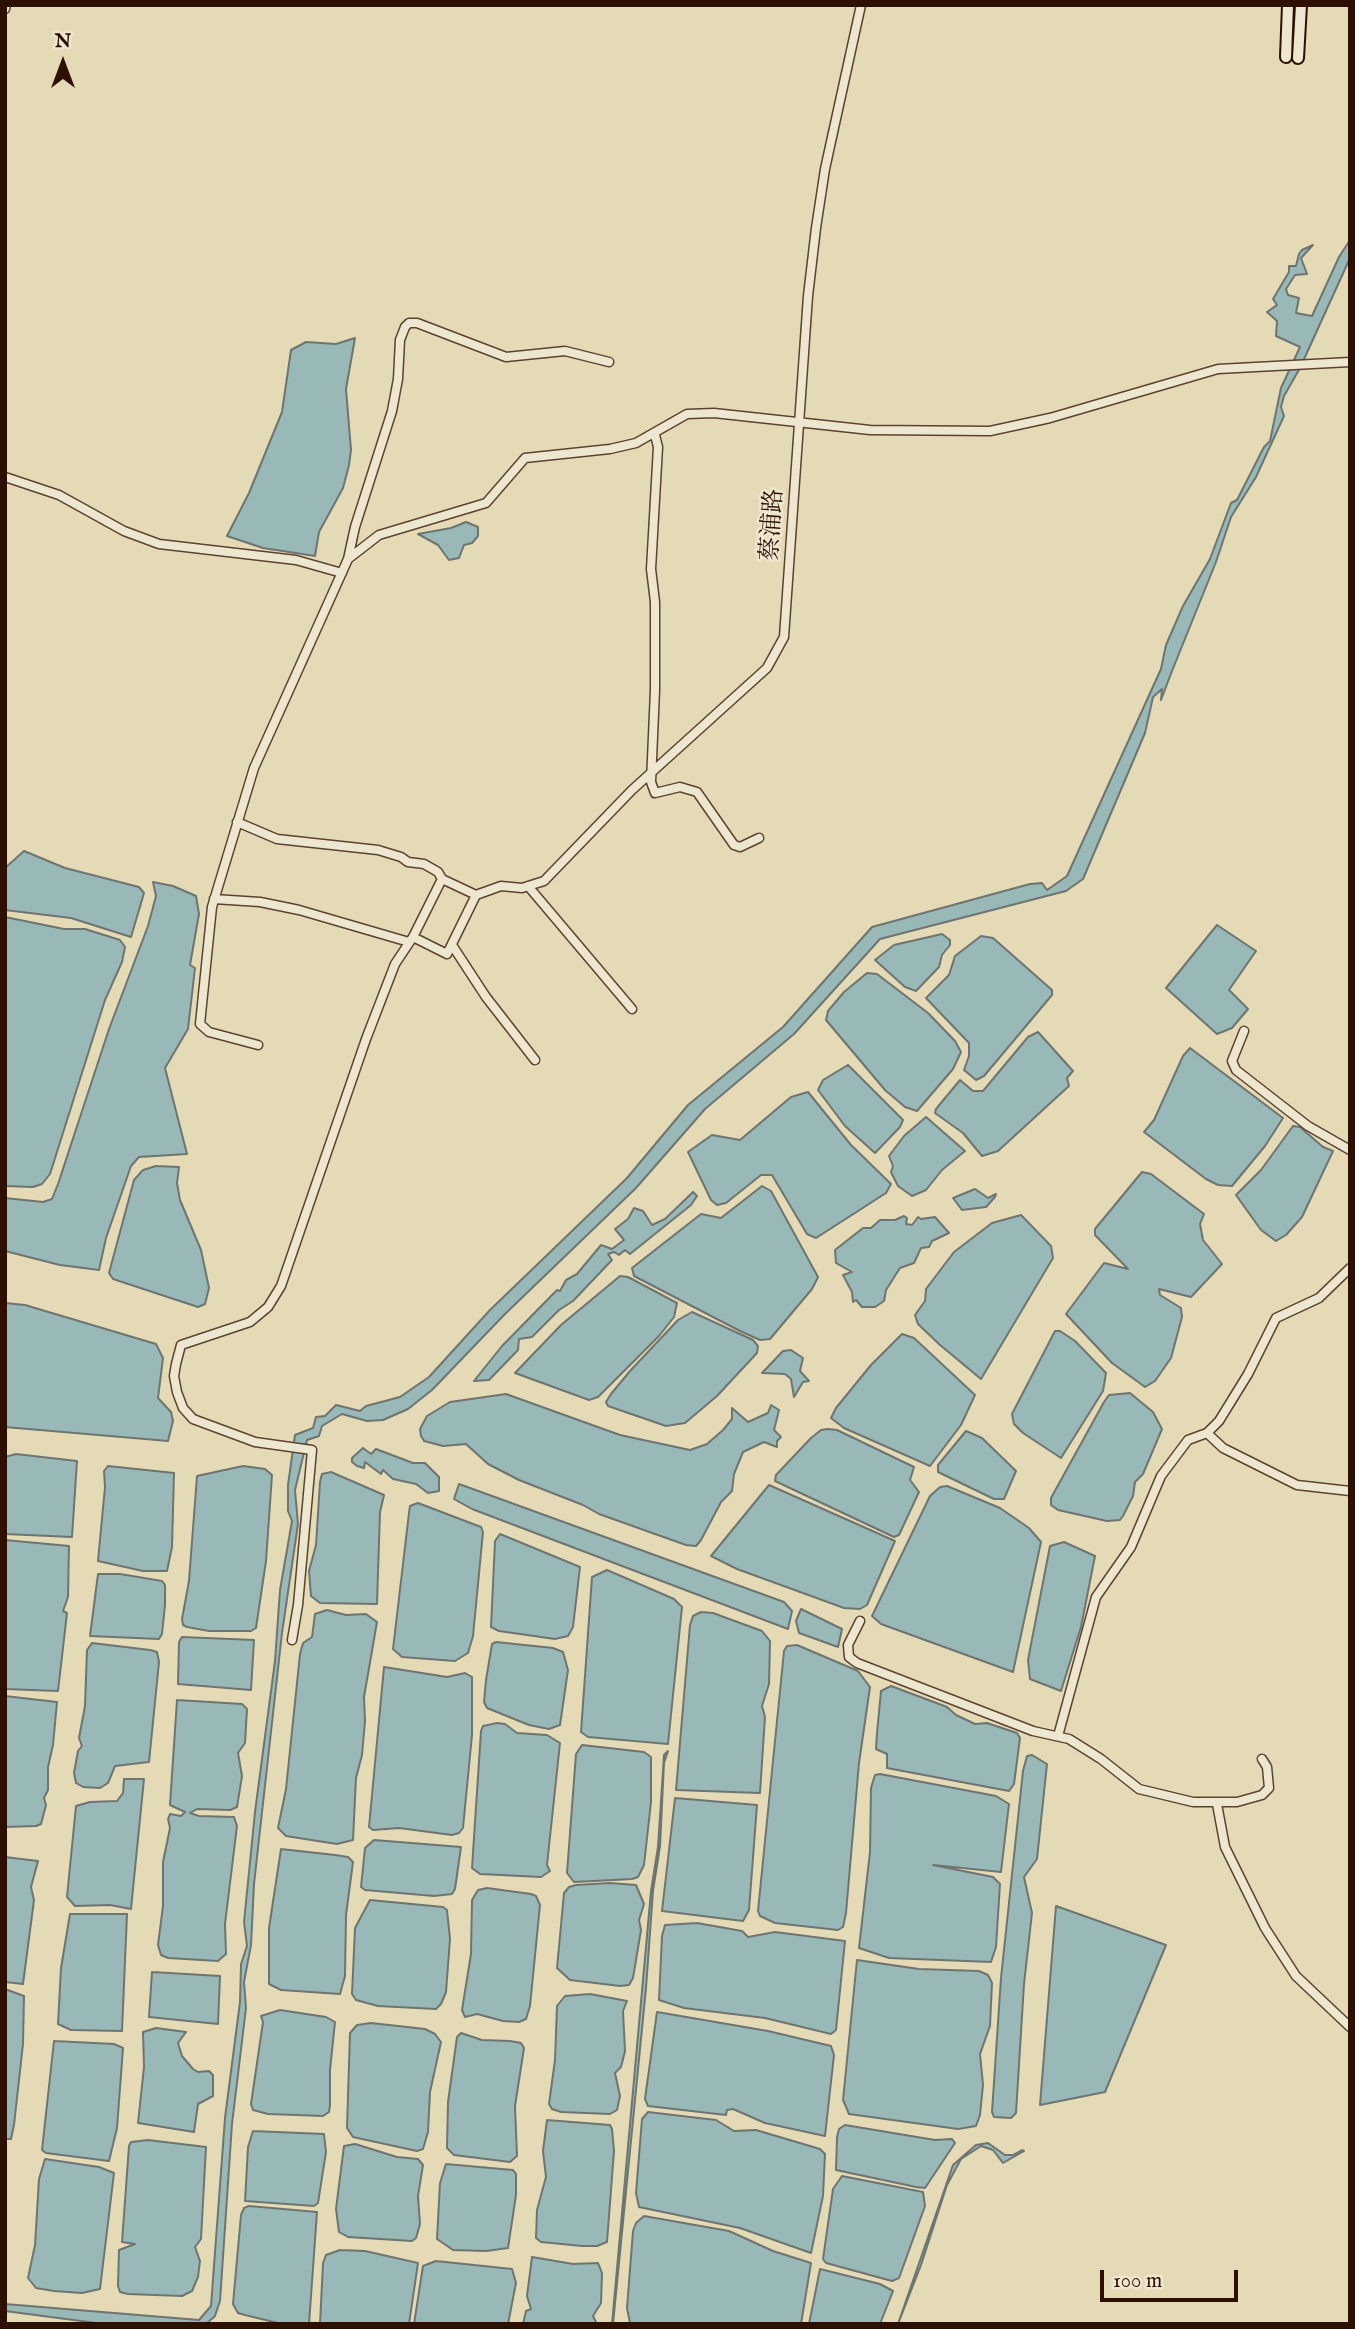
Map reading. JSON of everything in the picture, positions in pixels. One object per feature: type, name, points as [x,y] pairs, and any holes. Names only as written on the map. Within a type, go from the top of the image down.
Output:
[{"type":"street","name":"蔡浦路","points":[[476,895],[501,886],[528,886],[544,881],[652,771],[767,668],[784,636],[807,296],[825,169],[861,5]]},
{"type":"street","points":[[1286,57],[1288,5]]},
{"type":"street","points":[[1298,58],[1301,5]]},
{"type":"street","points":[[258,1045],[209,1032],[200,1024],[214,899],[254,768],[348,559],[355,527],[392,411],[398,379],[400,340],[409,323],[506,357],[565,351],[609,362]]},
{"type":"street","points":[[348,559],[379,535],[486,503],[526,458],[610,449],[655,435],[687,414],[714,413],[870,429],[990,431],[1050,418],[1218,369],[1350,362]]},
{"type":"street","points":[[655,435],[658,447],[651,569],[654,602],[651,782],[655,793],[680,787],[697,792],[734,845],[740,847],[759,838]]},
{"type":"street","points":[[5,477],[59,495],[124,531],[159,544],[188,550],[296,560],[342,573]]},
{"type":"street","points":[[214,899],[260,902],[299,910],[411,939],[447,954],[476,895],[442,879],[438,872],[424,864],[378,850],[277,839],[237,822]]},
{"type":"street","points":[[292,1640],[312,1450],[289,1445],[255,1443],[193,1419],[183,1408],[177,1392],[174,1377],[176,1364],[181,1345],[250,1322],[268,1307],[281,1286],[366,1039],[396,964],[442,879]]},
{"type":"street","points":[[528,886],[632,1009]]},
{"type":"street","points":[[452,945],[486,997],[535,1060]]},
{"type":"street","points":[[1244,1031],[1232,1061],[1236,1070],[1308,1126],[1350,1150]]},
{"type":"street","points":[[1058,1736],[1096,1597],[1132,1547],[1150,1499],[1172,1458],[1188,1440],[1207,1433],[1219,1421],[1248,1374],[1276,1318],[1319,1298],[1350,1268]]},
{"type":"street","points":[[1207,1433],[1223,1448],[1297,1485],[1350,1492]]},
{"type":"street","points":[[860,1620],[848,1645],[849,1657],[857,1662],[1033,1731],[1058,1736],[1101,1759],[1139,1789],[1184,1800],[1217,1804],[1262,1795],[1269,1788],[1269,1777],[1262,1759]]},
{"type":"street","points":[[1217,1804],[1225,1847],[1265,1928],[1296,1976],[1350,2027]]},
{"type":"water","points":[[1350,240],[1350,258],[1300,368],[1284,396],[1281,407],[1284,416],[1256,477],[1231,517],[1161,700],[1162,689],[1153,697],[1145,733],[1083,879],[1066,891],[880,939],[794,1034],[705,1109],[636,1188],[505,1314],[432,1390],[408,1409],[383,1420],[367,1421],[342,1414],[322,1426],[319,1436],[307,1440],[295,1490],[298,1524],[282,1633],[254,1884],[251,1945],[244,1982],[246,2008],[232,2124],[220,2301],[215,2316],[206,2324],[104,2324],[5,2311],[5,2304],[199,2320],[211,2306],[225,2118],[240,2002],[241,1964],[247,1946],[244,1922],[255,1812],[275,1661],[280,1590],[292,1521],[288,1511],[288,1485],[295,1435],[313,1428],[316,1417],[325,1416],[336,1405],[360,1411],[366,1406],[400,1397],[429,1377],[490,1310],[627,1178],[688,1105],[783,1027],[872,927],[1030,884],[1042,883],[1047,890],[1067,876],[1161,669],[1166,645],[1183,606],[1210,559],[1231,503],[1237,500],[1264,447],[1270,441],[1281,388],[1300,347],[1276,336],[1277,321],[1267,312],[1277,305],[1273,299],[1289,272],[1289,266],[1296,266],[1302,250],[1313,245],[1301,258],[1307,274],[1295,275],[1286,289],[1288,295],[1299,298],[1296,313],[1312,316],[1339,257]]},
{"type":"water","points":[[355,338],[346,389],[351,450],[349,465],[343,488],[319,532],[315,556],[263,548],[227,536],[249,493],[282,412],[291,350],[306,342],[336,344]]},
{"type":"water","points":[[466,522],[478,527],[478,536],[472,543],[464,545],[459,558],[449,560],[438,545],[418,534],[451,528]]},
{"type":"water","points":[[24,851],[65,868],[139,887],[144,893],[131,937],[71,918],[5,910],[5,868]]},
{"type":"water","points":[[153,882],[173,886],[196,896],[199,914],[190,965],[195,968],[188,1029],[165,1068],[187,1154],[139,1157],[131,1166],[106,1238],[99,1270],[60,1265],[5,1251],[5,1198],[43,1202],[52,1199],[109,1029],[148,926],[156,896]]},
{"type":"water","points":[[5,917],[64,929],[85,929],[120,940],[125,947],[122,962],[105,1000],[50,1174],[42,1184],[33,1187],[5,1186]]},
{"type":"water","points":[[1217,925],[1256,951],[1229,990],[1248,1009],[1232,1028],[1217,1034],[1166,988]]},
{"type":"water","points":[[942,934],[950,940],[950,945],[942,955],[939,967],[916,991],[905,987],[875,960],[894,945]]},
{"type":"water","points":[[981,936],[993,938],[1052,990],[1052,995],[984,1076],[976,1080],[964,1070],[969,1056],[969,1043],[926,998],[949,975],[955,956]]},
{"type":"water","points":[[867,973],[877,974],[928,1013],[955,1041],[961,1052],[953,1069],[917,1111],[905,1107],[885,1090],[826,1020],[828,1011],[844,992]]},
{"type":"water","points":[[1038,1032],[1073,1071],[1067,1078],[1069,1086],[998,1151],[982,1156],[963,1133],[935,1113],[936,1109],[960,1080],[973,1091],[983,1091],[1028,1037]]},
{"type":"water","points":[[1190,1048],[1283,1118],[1265,1146],[1232,1186],[1218,1185],[1206,1179],[1144,1132],[1154,1120],[1183,1056]]},
{"type":"water","points":[[848,1065],[903,1120],[900,1127],[875,1153],[845,1126],[818,1090],[823,1080]]},
{"type":"water","points":[[808,1092],[851,1145],[891,1184],[886,1193],[816,1238],[807,1234],[772,1175],[761,1175],[726,1203],[717,1205],[711,1200],[688,1152],[712,1135],[740,1140],[791,1097]]},
{"type":"water","points":[[926,1117],[965,1151],[942,1170],[926,1190],[912,1196],[898,1186],[891,1172],[893,1166],[889,1156],[904,1136]]},
{"type":"water","points":[[1293,1126],[1300,1127],[1323,1147],[1333,1151],[1302,1217],[1286,1235],[1276,1241],[1261,1230],[1236,1195],[1261,1170]]},
{"type":"water","points":[[156,1166],[179,1167],[177,1183],[180,1200],[201,1250],[209,1288],[205,1304],[198,1307],[113,1279],[109,1273],[134,1180],[143,1170]]},
{"type":"water","points":[[1142,1172],[1151,1174],[1204,1214],[1200,1224],[1203,1240],[1222,1264],[1191,1297],[1159,1289],[1160,1295],[1181,1308],[1182,1317],[1171,1358],[1155,1381],[1145,1387],[1112,1363],[1066,1314],[1104,1263],[1128,1269],[1095,1235],[1095,1229]]},
{"type":"water","points":[[762,1186],[771,1191],[818,1277],[812,1289],[770,1339],[760,1340],[740,1331],[634,1276],[632,1268],[701,1214],[721,1218]]},
{"type":"water","points":[[975,1189],[988,1198],[996,1194],[986,1207],[962,1210],[953,1198]]},
{"type":"water","points":[[693,1192],[697,1196],[691,1205],[630,1254],[625,1250],[619,1255],[614,1252],[608,1254],[612,1260],[573,1301],[559,1310],[532,1337],[519,1339],[518,1350],[489,1380],[474,1381],[502,1346],[557,1290],[560,1291],[566,1280],[577,1274],[601,1245],[612,1249],[624,1240],[615,1229],[628,1219],[634,1208],[643,1211],[652,1225],[665,1219]]},
{"type":"water","points":[[1021,1215],[1051,1246],[1053,1258],[981,1379],[918,1324],[915,1315],[925,1301],[926,1289],[954,1252],[992,1223]]},
{"type":"water","points":[[904,1216],[907,1218],[906,1224],[912,1225],[918,1217],[935,1217],[949,1233],[932,1241],[929,1247],[921,1248],[914,1263],[900,1268],[886,1290],[884,1301],[875,1307],[862,1307],[856,1300],[853,1302],[852,1292],[843,1275],[852,1272],[836,1263],[835,1250],[863,1228],[871,1228],[880,1220],[895,1220]]},
{"type":"water","points":[[620,1276],[628,1277],[677,1303],[674,1317],[659,1336],[598,1397],[589,1400],[515,1373],[561,1325]]},
{"type":"water","points":[[5,1303],[25,1305],[156,1344],[163,1358],[158,1398],[171,1412],[173,1421],[168,1441],[5,1427]]},
{"type":"water","points":[[692,1312],[753,1340],[758,1346],[757,1353],[717,1396],[685,1423],[666,1426],[608,1406],[606,1402],[611,1394],[630,1371],[678,1320]]},
{"type":"water","points":[[1055,1331],[1060,1331],[1075,1341],[1106,1373],[1103,1391],[1061,1458],[1023,1433],[1014,1424],[1012,1414]]},
{"type":"water","points":[[902,1334],[914,1338],[975,1395],[961,1425],[930,1466],[844,1428],[831,1418],[871,1365]]},
{"type":"water","points":[[791,1350],[803,1358],[800,1371],[809,1381],[803,1382],[794,1397],[791,1379],[785,1374],[762,1373],[783,1351]]},
{"type":"water","points":[[1130,1393],[1153,1412],[1162,1429],[1143,1474],[1135,1482],[1133,1496],[1123,1516],[1120,1520],[1107,1521],[1058,1510],[1051,1505],[1051,1498],[1104,1402],[1109,1395]]},
{"type":"water","points":[[506,1394],[620,1435],[690,1450],[707,1444],[723,1430],[732,1419],[732,1408],[748,1422],[768,1413],[771,1405],[779,1410],[774,1430],[781,1437],[777,1441],[777,1447],[764,1442],[743,1452],[734,1474],[732,1491],[721,1502],[696,1546],[686,1545],[599,1514],[519,1480],[488,1464],[466,1444],[443,1446],[424,1441],[421,1436],[420,1429],[427,1416],[450,1402]]},
{"type":"water","points":[[821,1430],[837,1430],[914,1467],[910,1480],[919,1492],[899,1535],[894,1537],[775,1481],[776,1475],[811,1438]]},
{"type":"water","points":[[966,1431],[982,1438],[1016,1471],[1004,1499],[994,1499],[938,1472],[938,1465]]},
{"type":"water","points":[[363,1448],[371,1454],[376,1449],[413,1463],[425,1463],[439,1477],[439,1491],[428,1493],[416,1484],[393,1479],[383,1470],[381,1474],[365,1462],[364,1468],[357,1466],[352,1462],[352,1458]]},
{"type":"water","points":[[16,1454],[77,1461],[72,1537],[5,1534],[5,1457]]},
{"type":"water","points":[[108,1466],[174,1473],[172,1547],[167,1571],[143,1571],[98,1561],[104,1471]]},
{"type":"water","points":[[243,1466],[265,1469],[272,1475],[266,1561],[256,1628],[251,1631],[209,1631],[187,1627],[183,1625],[182,1619],[189,1581],[197,1476]]},
{"type":"water","points":[[331,1472],[384,1495],[380,1512],[377,1604],[320,1603],[311,1596],[309,1571],[316,1545],[320,1482],[322,1474]]},
{"type":"water","points":[[459,1484],[784,1602],[792,1611],[788,1629],[472,1509],[454,1499]]},
{"type":"water","points":[[769,1485],[895,1541],[867,1605],[860,1609],[844,1608],[737,1569],[711,1556]]},
{"type":"water","points":[[947,1486],[1000,1508],[1029,1528],[1041,1542],[1013,1672],[881,1624],[872,1616],[930,1496],[940,1487]]},
{"type":"water","points":[[418,1503],[481,1527],[483,1532],[473,1636],[468,1653],[455,1661],[402,1657],[393,1649],[410,1506]]},
{"type":"water","points":[[500,1534],[580,1567],[573,1627],[568,1636],[555,1639],[499,1631],[491,1627],[495,1541]]},
{"type":"water","points":[[5,1540],[69,1546],[68,1597],[63,1611],[67,1613],[58,1691],[5,1689]]},
{"type":"water","points":[[1064,1542],[1095,1556],[1081,1627],[1061,1691],[1030,1679],[1028,1660],[1050,1546]]},
{"type":"water","points":[[607,1570],[674,1599],[682,1607],[668,1744],[588,1737],[581,1732],[592,1577]]},
{"type":"water","points":[[98,1574],[120,1574],[162,1581],[165,1585],[165,1605],[159,1639],[90,1636]]},
{"type":"water","points":[[801,1609],[842,1629],[838,1647],[799,1633],[796,1621]]},
{"type":"water","points":[[327,1610],[346,1615],[366,1614],[377,1622],[364,1697],[365,1721],[362,1755],[356,1778],[353,1840],[337,1844],[286,1836],[278,1828],[286,1789],[300,1654],[303,1643],[312,1637],[315,1614]]},
{"type":"water","points":[[701,1612],[713,1613],[762,1631],[770,1641],[769,1684],[762,1706],[765,1717],[760,1793],[676,1790],[690,1625],[693,1616]]},
{"type":"water","points":[[182,1637],[254,1640],[251,1690],[178,1684],[179,1642]]},
{"type":"water","points":[[496,1642],[553,1648],[563,1652],[568,1670],[560,1725],[549,1729],[529,1725],[487,1708],[484,1702],[486,1680],[492,1644]]},
{"type":"water","points":[[92,1643],[150,1650],[157,1652],[159,1662],[149,1762],[115,1766],[108,1783],[100,1788],[83,1787],[76,1783],[74,1773],[78,1751],[82,1746],[79,1738],[85,1706],[87,1650]]},
{"type":"water","points":[[797,1645],[858,1671],[870,1687],[859,1763],[846,1913],[843,1927],[838,1930],[775,1923],[760,1916],[758,1911],[784,1651],[787,1646]]},
{"type":"water","points":[[384,1667],[447,1677],[465,1673],[472,1677],[472,1735],[463,1828],[459,1833],[452,1835],[399,1828],[373,1830],[369,1827]]},
{"type":"water","points":[[891,1686],[947,1707],[956,1715],[975,1724],[987,1723],[1017,1733],[1020,1738],[1014,1784],[1009,1791],[887,1768],[887,1754],[876,1749],[881,1691]]},
{"type":"water","points":[[5,1696],[57,1702],[48,1767],[48,1790],[44,1798],[46,1805],[41,1824],[36,1826],[5,1827]]},
{"type":"water","points":[[177,1700],[242,1704],[247,1709],[245,1743],[238,1753],[242,1776],[237,1807],[230,1810],[197,1809],[190,1813],[199,1816],[234,1817],[237,1826],[225,1924],[226,1954],[218,1961],[168,1958],[161,1955],[158,1945],[163,1906],[163,1862],[170,1828],[168,1819],[170,1814],[181,1816],[185,1812],[170,1805]]},
{"type":"water","points":[[505,1724],[517,1733],[547,1735],[560,1743],[547,1865],[550,1871],[541,1877],[480,1874],[472,1868],[481,1731],[483,1726]]},
{"type":"water","points":[[582,1745],[644,1752],[651,1757],[651,1802],[644,1865],[638,1877],[574,1882],[567,1873],[576,1754]]},
{"type":"water","points":[[668,1751],[664,1763],[660,1846],[653,1891],[646,1988],[612,2324],[651,1891],[658,1847],[664,1755]]},
{"type":"water","points":[[1032,1755],[1047,1764],[1037,1859],[1024,1877],[1032,1913],[1024,1984],[1016,2113],[1011,2118],[994,2117],[992,2112],[1001,1978],[1023,1771],[1027,1756]]},
{"type":"water","points":[[875,1775],[996,1796],[1009,1804],[1001,1872],[933,1865],[993,1877],[1000,1884],[996,1947],[991,1962],[889,1958],[859,1948],[870,1852],[871,1788]]},
{"type":"water","points":[[124,1779],[144,1779],[131,1909],[110,1905],[75,1906],[67,1897],[76,1806],[90,1802],[117,1801],[123,1793]]},
{"type":"water","points":[[675,1798],[757,1805],[749,1910],[743,1921],[662,1911]]},
{"type":"water","points":[[374,1840],[461,1847],[452,1894],[434,1896],[365,1890],[361,1887],[365,1848]]},
{"type":"water","points":[[281,1849],[348,1857],[353,1862],[346,1915],[345,1976],[340,1994],[281,1990],[269,1984],[269,1928]]},
{"type":"water","points":[[5,1857],[38,1861],[31,1887],[34,1900],[23,1984],[5,1982]]},
{"type":"water","points":[[576,1885],[636,1885],[644,1904],[639,1920],[641,1930],[633,1978],[629,1985],[620,1986],[570,1980],[557,1968],[564,1893],[569,1887]]},
{"type":"water","points":[[487,1888],[531,1894],[536,1896],[540,1905],[530,2006],[526,2019],[519,2022],[477,2014],[465,2017],[462,2010],[471,1954],[472,1900],[478,1890]]},
{"type":"water","points":[[370,1900],[443,1907],[447,1910],[450,1939],[446,1992],[436,2009],[378,2006],[356,2000],[352,1994],[355,1928]]},
{"type":"water","points":[[1056,1906],[1166,1945],[1105,2092],[1040,2105]]},
{"type":"water","points":[[70,1914],[127,1914],[122,2031],[71,2030],[58,2024],[61,1968]]},
{"type":"water","points":[[697,1923],[742,1931],[748,1937],[775,1932],[845,1941],[836,2030],[831,2034],[765,2018],[684,2008],[659,2000],[662,1936],[665,1925]]},
{"type":"water","points":[[857,1960],[919,1969],[979,1971],[988,1975],[992,1983],[990,2026],[980,2054],[983,2085],[976,2126],[958,2129],[849,2114],[843,2100]]},
{"type":"water","points":[[152,1972],[220,1976],[218,2024],[149,2017]]},
{"type":"water","points":[[5,1989],[24,1996],[23,2044],[11,2139],[5,2139]]},
{"type":"water","points":[[590,1994],[627,2001],[623,2011],[625,2051],[621,2067],[615,2073],[620,2096],[617,2110],[610,2114],[561,2112],[552,2109],[549,2104],[555,2060],[557,2006],[565,1996]]},
{"type":"water","points":[[280,2010],[326,2017],[335,2022],[330,2070],[330,2105],[329,2112],[323,2116],[268,2114],[253,2110],[251,2104],[263,2022],[261,2016]]},
{"type":"water","points":[[657,2012],[768,2031],[831,2046],[834,2055],[825,2136],[765,2123],[733,2109],[727,2110],[726,2115],[648,2106],[645,2099]]},
{"type":"water","points":[[371,2023],[425,2029],[435,2034],[441,2042],[430,2092],[428,2132],[423,2149],[417,2151],[353,2137],[347,2128],[350,2033],[357,2025]]},
{"type":"water","points":[[156,2028],[186,2032],[178,2043],[182,2056],[193,2069],[198,2072],[209,2071],[213,2075],[213,2096],[198,2104],[194,2132],[138,2123],[144,2067],[143,2032]]},
{"type":"water","points":[[461,2033],[482,2040],[521,2043],[524,2048],[515,2106],[517,2156],[510,2162],[454,2155],[447,2148],[448,2102],[457,2037]]},
{"type":"water","points":[[54,2041],[114,2044],[123,2048],[117,2128],[109,2161],[46,2153],[42,2150]]},
{"type":"water","points":[[648,2112],[716,2120],[734,2131],[756,2130],[820,2149],[825,2154],[823,2196],[811,2253],[740,2228],[639,2207],[636,2193],[642,2119]]},
{"type":"water","points":[[547,2120],[610,2125],[612,2129],[614,2151],[607,2242],[597,2246],[582,2246],[541,2242],[536,2238],[537,2210],[546,2177],[543,2151]]},
{"type":"water","points":[[845,2125],[935,2140],[952,2139],[955,2143],[925,2188],[916,2187],[836,2170],[837,2137],[839,2129]]},
{"type":"water","points":[[253,2131],[324,2134],[326,2152],[318,2203],[314,2206],[245,2201],[248,2147]]},
{"type":"water","points":[[148,2140],[206,2147],[201,2239],[195,2247],[200,2261],[198,2277],[192,2291],[182,2296],[128,2294],[120,2292],[118,2286],[119,2250],[135,2244],[122,2242],[129,2146],[131,2142]]},
{"type":"water","points":[[988,2143],[1005,2155],[1024,2151],[1003,2163],[993,2150],[981,2146],[961,2159],[947,2185],[898,2324],[953,2165],[976,2145]]},
{"type":"water","points":[[355,2144],[397,2157],[418,2159],[423,2165],[418,2196],[420,2224],[416,2238],[412,2241],[348,2237],[339,2232],[336,2209],[344,2146]]},
{"type":"water","points":[[45,2159],[99,2167],[114,2173],[100,2289],[82,2293],[54,2291],[36,2288],[28,2278],[35,2245],[39,2179]]},
{"type":"water","points":[[446,2164],[513,2170],[516,2174],[516,2195],[508,2248],[486,2251],[453,2250],[437,2239],[440,2183]]},
{"type":"water","points":[[842,2176],[923,2192],[925,2206],[899,2278],[892,2281],[826,2263],[823,2259],[833,2189]]},
{"type":"water","points":[[249,2206],[317,2212],[309,2324],[282,2324],[245,2315],[238,2313],[233,2304],[241,2215],[244,2208]]},
{"type":"water","points":[[644,2216],[729,2231],[773,2251],[811,2263],[801,2324],[630,2323],[627,2308],[633,2231],[636,2223]]},
{"type":"water","points":[[340,2250],[365,2251],[418,2263],[409,2324],[320,2324],[323,2263],[326,2255]]},
{"type":"water","points":[[532,2257],[573,2264],[598,2263],[602,2273],[601,2303],[593,2316],[597,2324],[523,2324],[526,2311],[531,2309],[527,2296]]},
{"type":"water","points":[[436,2261],[512,2269],[516,2283],[508,2324],[414,2324],[423,2266]]},
{"type":"water","points":[[820,2269],[880,2284],[893,2291],[880,2324],[809,2324]]}]
